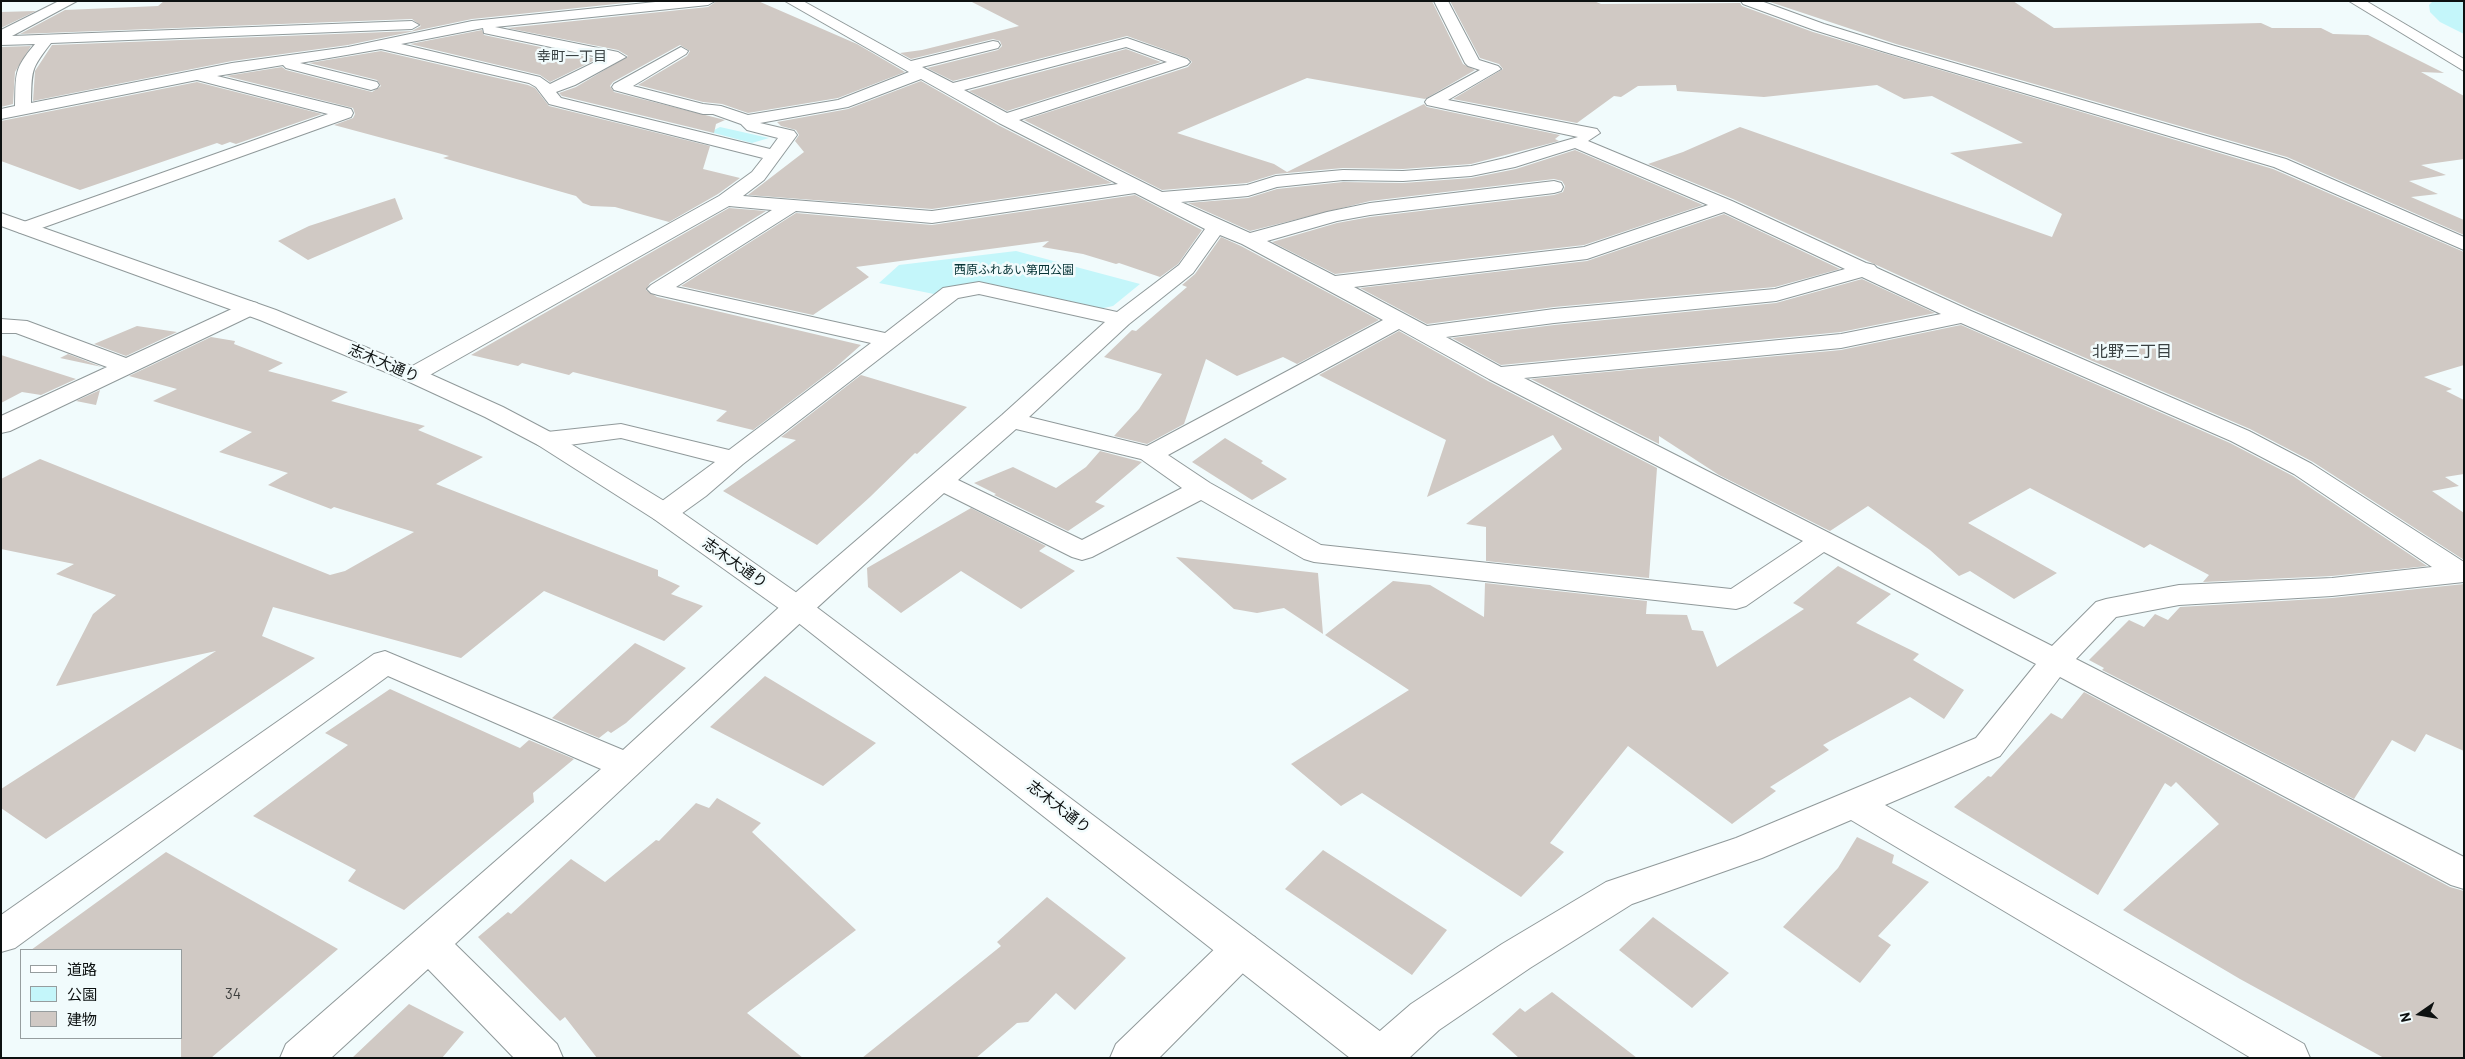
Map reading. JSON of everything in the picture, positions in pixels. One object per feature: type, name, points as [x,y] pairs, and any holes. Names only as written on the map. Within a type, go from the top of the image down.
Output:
[{"type":"street","points":[[3,36],[70,1]]},
{"type":"street","points":[[3,36],[45,41],[255,30],[472,25],[708,1]]},
{"type":"street","points":[[792,1],[1005,119],[1213,226],[1249,240],[1425,333],[1497,374],[1823,540],[2464,874]]},
{"type":"street","points":[[1160,198],[1248,190],[1276,182],[1343,175],[1403,176],[1471,171],[1509,163],[1576,142],[1591,133],[1433,102],[1493,69],[1473,63],[1441,1]]},
{"type":"street","points":[[1748,1],[1819,27],[1890,49],[2280,163],[2464,244]]},
{"type":"street","points":[[2356,1],[2464,66]]},
{"type":"street","points":[[1,114],[196,76],[380,44],[472,25],[501,33],[618,57],[570,82],[547,90]]},
{"type":"street","points":[[1005,119],[1182,62],[1127,42],[1093,36]]},
{"type":"street","points":[[23,109],[24,74],[27,63],[45,41]]},
{"type":"street","points":[[950,89],[1127,42]]},
{"type":"street","points":[[380,44],[534,80],[542,84],[549,96],[555,101],[774,155]]},
{"type":"street","points":[[681,51],[620,87],[703,109],[715,109],[748,120],[842,104],[915,69],[993,45]]},
{"type":"street","points":[[278,61],[371,85],[313,105]]},
{"type":"street","points":[[13,224],[345,113],[196,76]]},
{"type":"street","points":[[412,375],[726,200],[758,176],[788,135],[753,126],[748,120]]},
{"type":"street","points":[[1576,142],[1725,205],[1867,269],[1963,316],[2240,436],[2288,461],[2462,573]]},
{"type":"street","points":[[726,200],[932,217],[1136,186]]},
{"type":"street","points":[[1249,240],[1334,216],[1370,209],[1554,186]]},
{"type":"street","points":[[301,1058],[627,766],[797,607],[1011,420],[1121,319],[1186,269],[1213,226],[1248,190]]},
{"type":"street","points":[[792,205],[658,289],[891,341]]},
{"type":"street","points":[[1332,283],[1587,253],[1725,205]]},
{"type":"street","name":"志木大通り","points":[[13,224],[249,308],[412,375],[494,412],[547,440],[664,513],[797,607],[1382,1057]]},
{"type":"street","points":[[1425,333],[1554,316],[1776,295],[1867,269]]},
{"type":"street","points":[[664,513],[698,490],[734,459],[891,341],[951,293],[979,288],[1121,319]]},
{"type":"street","points":[[1,426],[249,308]]},
{"type":"street","points":[[1497,374],[1841,341],[1963,316]]},
{"type":"street","points":[[1150,454],[1400,320]]},
{"type":"street","points":[[1,326],[19,326],[127,366]]},
{"type":"street","points":[[1011,420],[1150,454],[1201,488],[1314,553],[1736,599],[1823,540]]},
{"type":"street","points":[[547,440],[621,431],[734,459]]},
{"type":"street","points":[[940,481],[1082,551],[1201,488]]},
{"type":"street","points":[[1382,1057],[1425,1017],[1516,956],[1619,893],[1749,848],[1988,747],[2055,662],[2106,609],[2179,595],[2332,587],[2462,573]]},
{"type":"street","points":[[1,936],[385,662],[627,766]]},
{"type":"street","points":[[1852,803],[2288,1058]]},
{"type":"street","points":[[428,944],[542,1058]]},
{"type":"street","points":[[1131,1058],[1241,949]]},
{"type":"green space","points":[[2433,1],[2464,1],[2464,34],[2440,22],[2430,12],[2429,5]]},
{"type":"green space","points":[[720,127],[769,138],[752,143],[710,132]]},
{"type":"green space","name":"西原ふれあい第四公園","points":[[1016,251],[1140,284],[1113,306],[1099,309],[985,283],[952,286],[939,295],[879,283],[899,265]]},
{"type":"building","points":[[164,1],[644,1],[472,19],[348,45],[232,61],[33,101],[35,71],[52,45],[412,31],[421,26],[412,19],[20,34],[65,10],[158,6]]},
{"type":"building","points":[[717,1],[758,1],[857,44],[905,72],[838,98],[748,113],[722,104],[703,102],[638,85],[687,56],[690,51],[680,45],[613,82],[610,86],[614,92],[725,120],[716,124],[714,133],[562,96],[559,93],[576,87],[628,56],[618,50],[507,28],[708,7]]},
{"type":"building","points":[[970,1],[1432,1],[1463,64],[1475,70],[1425,99],[1307,78],[1177,133],[1274,164],[1287,172],[1424,104],[1427,107],[1560,135],[1555,139],[1559,141],[1471,164],[1403,169],[1343,168],[1276,174],[1247,183],[1162,190],[1024,120],[1188,67],[1192,62],[1188,58],[1127,36],[953,81],[927,68],[998,50],[1002,46],[1000,41],[993,39],[911,59],[900,53],[922,50],[1019,26]]},
{"type":"building","points":[[1450,1],[1594,1],[1601,4],[1740,3],[1742,6],[1813,32],[2273,169],[2464,252],[2464,365],[2424,377],[2452,389],[2446,391],[2464,400],[2464,474],[2445,477],[2459,486],[2432,491],[2464,513],[2464,560],[2313,462],[2250,429],[1972,309],[1733,199],[1648,164],[1683,152],[1740,127],[2052,237],[2062,214],[1950,153],[2023,143],[1932,96],[1904,99],[1877,85],[1764,97],[1677,91],[1676,85],[1638,86],[1621,97],[1614,96],[1577,123],[1453,99],[1503,69],[1499,64],[1480,58]]},
{"type":"building","points":[[1767,1],[2013,1],[2054,28],[2261,23],[2272,28],[2321,28],[2333,34],[2368,35],[2444,73],[2421,72],[2464,96],[2464,159],[2421,165],[2446,175],[2409,181],[2438,194],[2411,197],[2464,220],[2464,235],[2287,157],[1896,44]]},
{"type":"building","points":[[36,11],[1,28],[1,12]]},
{"type":"building","points":[[482,30],[484,35],[597,59],[550,82],[540,75],[410,44]]},
{"type":"building","points":[[31,46],[15,72],[13,104],[1,107],[1,47]]},
{"type":"building","points":[[1126,49],[1161,62],[1007,111],[969,91]]},
{"type":"building","points":[[381,51],[528,85],[535,88],[549,106],[710,146],[703,169],[740,178],[718,194],[669,222],[615,207],[591,206],[583,203],[576,196],[443,158],[449,156],[334,125],[353,118],[355,114],[353,108],[226,76],[282,67],[286,70],[372,92],[381,86],[377,80],[309,63]]},
{"type":"building","points":[[921,81],[998,125],[1112,183],[932,209],[748,195],[804,152],[795,141],[799,135],[796,130],[781,126],[777,122],[848,109]]},
{"type":"building","points":[[197,82],[322,114],[236,144],[230,142],[222,145],[217,143],[80,190],[1,161],[1,121]]},
{"type":"building","points":[[1575,150],[1703,205],[1584,245],[1335,274],[1272,242],[1337,223],[1370,217],[1554,195],[1563,192],[1565,186],[1562,181],[1554,179],[1370,201],[1250,231],[1188,203],[1248,198],[1277,189],[1343,182],[1403,183],[1471,178],[1516,169]]},
{"type":"building","points":[[1135,195],[1202,230],[1178,264],[1160,277],[1119,263],[1116,264],[1083,254],[1042,247],[1049,241],[856,267],[869,277],[813,315],[681,286],[796,213],[932,225]]},
{"type":"building","points":[[395,198],[403,219],[308,260],[278,241],[309,226]]},
{"type":"building","points":[[729,208],[766,211],[650,283],[646,290],[657,297],[861,345],[835,368],[753,430],[716,421],[727,411],[573,372],[569,375],[522,363],[518,366],[471,355]]},
{"type":"building","points":[[1724,214],[1840,269],[1775,287],[1554,307],[1427,324],[1360,288],[1587,261]]},
{"type":"building","points":[[1221,237],[1379,320],[1297,364],[1283,357],[1237,376],[1206,359],[1184,424],[1147,444],[1114,436],[1139,409],[1162,374],[1104,357],[1132,330],[1136,331],[1187,287],[1182,285],[1195,274]]},
{"type":"building","points":[[1862,279],[1935,313],[1841,332],[1501,365],[1452,338],[1554,325],[1776,303]]},
{"type":"building","points":[[1961,325],[2230,443],[2293,476],[2427,566],[2332,576],[2203,582],[2209,575],[2150,544],[2144,548],[2030,488],[1968,523],[2057,573],[2014,599],[1970,571],[1959,576],[1930,550],[1868,506],[1830,531],[1719,475],[1659,436],[1659,444],[1531,379],[1841,350]]},
{"type":"building","points":[[137,326],[177,332],[126,356],[94,344]]},
{"type":"building","points":[[1399,331],[1488,381],[1657,468],[1649,578],[1486,561],[1486,527],[1466,524],[1562,449],[1553,435],[1427,497],[1446,440],[1319,375]]},
{"type":"building","points":[[211,337],[235,341],[234,344],[283,363],[268,371],[348,392],[331,401],[425,426],[418,430],[483,457],[436,484],[658,570],[658,576],[680,586],[671,594],[703,606],[664,641],[544,591],[461,658],[273,607],[262,636],[315,658],[46,839],[1,808],[1,789],[216,651],[56,686],[93,614],[116,595],[56,574],[74,564],[1,549],[1,479],[40,459],[330,575],[345,571],[414,532],[334,507],[331,509],[268,485],[288,473],[219,452],[252,432],[153,401],[177,389],[129,376]]},
{"type":"building","points":[[68,354],[102,367],[60,358]]},
{"type":"building","points":[[1,355],[76,379],[41,395],[22,392],[1,403]]},
{"type":"building","points":[[861,375],[967,407],[817,545],[723,491],[796,440],[781,437]]},
{"type":"building","points":[[100,390],[96,405],[76,401]]},
{"type":"building","points":[[1225,438],[1263,461],[1261,463],[1287,479],[1252,500],[1192,462]]},
{"type":"building","points":[[1100,451],[1142,462],[1095,502],[1105,506],[1068,531],[994,495],[996,494],[974,483],[1013,467],[1056,488],[1086,467]]},
{"type":"building","points":[[971,508],[1046,546],[1039,551],[1075,571],[1021,609],[961,571],[901,613],[868,587],[867,568]]},
{"type":"building","points":[[1176,557],[1318,573],[1323,634],[1284,608],[1257,613],[1234,609]]},
{"type":"building","points":[[1838,566],[1891,594],[1856,623],[1919,654],[1913,660],[1964,690],[1944,719],[1910,697],[1823,745],[1829,750],[1770,787],[1776,791],[1732,824],[1628,746],[1550,843],[1564,852],[1521,897],[1362,793],[1341,806],[1291,764],[1409,690],[1325,635],[1393,581],[1430,585],[1484,617],[1485,583],[1647,601],[1646,614],[1687,615],[1692,630],[1703,631],[1717,667],[1804,609],[1793,603]]},
{"type":"building","points":[[2464,584],[2464,751],[2426,734],[2415,752],[2392,740],[2354,799],[2102,670],[2104,668],[2089,660],[2129,620],[2144,627],[2155,614],[2168,620],[2180,607],[2332,598]]},
{"type":"building","points":[[635,643],[686,668],[626,723],[611,733],[608,731],[599,738],[552,718]]},
{"type":"building","points":[[765,676],[876,743],[823,786],[710,727]]},
{"type":"building","points":[[390,689],[520,748],[529,740],[574,759],[533,793],[534,802],[404,910],[348,881],[356,870],[253,816],[348,745],[325,733]]},
{"type":"building","points":[[2084,692],[2450,887],[2464,891],[2464,1058],[2384,1058],[2240,979],[2123,910],[2219,824],[2176,782],[2171,787],[2165,783],[2098,895],[1954,807],[1988,776],[1991,777],[2051,713],[2062,719]]},
{"type":"building","points":[[717,798],[761,823],[752,832],[856,930],[747,1013],[803,1058],[597,1058],[565,1017],[560,1021],[478,937],[508,912],[511,914],[571,859],[605,882],[656,840],[659,841],[696,803],[709,808]]},
{"type":"building","points":[[1857,837],[1894,855],[1892,863],[1929,882],[1878,936],[1891,945],[1860,983],[1783,927],[1838,868]]},
{"type":"building","points":[[1323,850],[1447,930],[1412,975],[1285,889]]},
{"type":"building","points":[[166,852],[338,949],[211,1058],[181,1058],[182,949],[32,949]]},
{"type":"building","points":[[1047,897],[1126,958],[1075,1010],[1056,993],[1028,1022],[1017,1023],[976,1058],[862,1058],[1001,946],[997,942]]},
{"type":"building","points":[[1653,917],[1729,973],[1692,1008],[1619,950]]},
{"type":"building","points":[[1552,992],[1637,1058],[1519,1058],[1492,1034],[1520,1008],[1525,1012]]},
{"type":"building","points":[[409,1004],[464,1032],[442,1058],[352,1058]]},
{"type":"district","name":"幸町一丁目","points":[[572,56]]},
{"type":"district","name":"北野三丁目","points":[[2132,352]]}]
